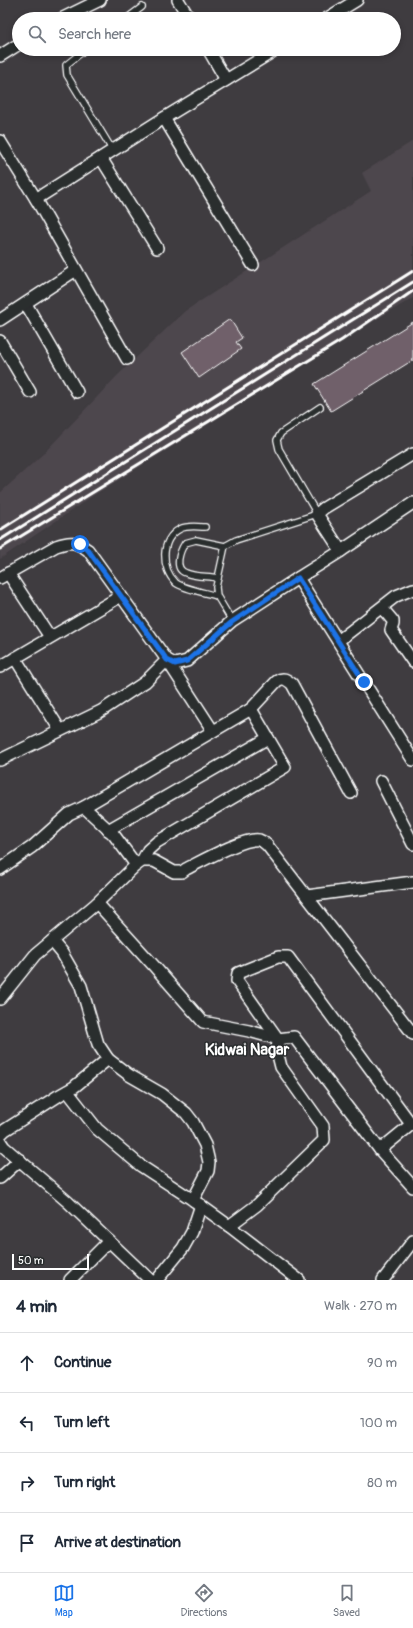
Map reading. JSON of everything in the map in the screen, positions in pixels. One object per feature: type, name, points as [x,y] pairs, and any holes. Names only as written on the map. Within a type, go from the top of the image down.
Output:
[{"type":"street","points":[[75,12],[100,0]]},
{"type":"street","points":[[178,0],[186,12]]},
{"type":"street","points":[[337,12],[357,0]]},
{"type":"street","points":[[0,56],[12,48]]},
{"type":"street","points":[[212,56],[226,80]]},
{"type":"street","points":[[36,199],[265,56]]},
{"type":"street","points":[[164,118],[253,265]]},
{"type":"street","points":[[0,140],[36,199],[127,359]]},
{"type":"street","points":[[101,158],[157,248]]},
{"type":"street","points":[[0,320],[76,270]]},
{"type":"street","points":[[26,304],[77,392]]},
{"type":"street","points":[[0,341],[30,392]]},
{"type":"street","points":[[341,551],[317,514],[324,508],[413,454]]},
{"type":"street","points":[[167,660],[175,664],[187,661],[232,622],[413,503]]},
{"type":"street","points":[[50,638],[4,576],[56,546],[73,542],[80,544],[88,550],[167,660],[212,731]]},
{"type":"street","points":[[298,578],[413,760]]},
{"type":"street","points":[[338,641],[396,596],[413,589]]},
{"type":"street","points":[[0,667],[121,596]]},
{"type":"street","points":[[382,608],[393,622],[391,630],[413,662]]},
{"type":"street","points":[[15,658],[60,730]]},
{"type":"street","points":[[0,760],[101,711],[145,682],[167,660]]},
{"type":"street","points":[[0,869],[32,847],[69,814],[84,807],[251,709],[281,678],[286,679],[292,684],[351,793]]},
{"type":"street","points":[[1,995],[35,955],[97,903],[139,863],[148,850],[157,842],[285,767],[251,709]]},
{"type":"street","points":[[108,830],[268,738]]},
{"type":"street","points":[[380,781],[413,843]]},
{"type":"street","points":[[84,807],[139,863]]},
{"type":"street","points":[[139,863],[154,861],[174,872],[182,872],[240,844],[254,840],[261,840],[267,845],[307,896],[413,1034]]},
{"type":"street","points":[[307,896],[413,882]]},
{"type":"street","points":[[97,903],[203,1022],[249,1031],[278,1039],[294,1037],[380,1150],[413,1187]]},
{"type":"street","points":[[52,941],[62,953],[81,986],[98,1044],[108,1059],[129,1075],[162,1094],[186,1113],[193,1122],[205,1145],[209,1162],[208,1171],[197,1202],[192,1232],[183,1248],[157,1280]]},
{"type":"street","points":[[229,1226],[257,1204],[324,1140],[323,1126],[281,1067],[277,1051],[278,1039],[238,981],[238,973],[282,956],[288,957],[292,961],[412,1123],[380,1150]]},
{"type":"street","points":[[0,1135],[5,1130],[51,1100],[68,1092],[108,1059]]},
{"type":"street","points":[[68,1092],[97,1129],[136,1162],[197,1202],[300,1280]]},
{"type":"street","points":[[0,1142],[68,1202],[150,1280]]},
{"type":"street","points":[[0,1178],[20,1160]]},
{"type":"street","points":[[70,1280],[109,1241]]},
{"type":"street","points":[[383,1280],[413,1241]]},
{"type":"lane","points":[[135,12],[142,7]]},
{"type":"lane","points":[[77,56],[66,65],[66,75],[112,151]]},
{"type":"lane","points":[[218,578],[185,573],[181,569],[179,564],[180,551],[185,543],[196,540],[225,546],[236,540],[317,514],[279,449],[277,440],[281,433],[320,406]]},
{"type":"lane","points":[[205,528],[190,526],[176,532],[169,539],[167,544],[165,565],[168,573],[177,584],[218,596]]},
{"type":"lane","points":[[225,546],[216,587],[218,596],[232,622]]},
{"type":"shaded area","points":[[413,141],[413,298],[320,352],[94,495],[0,559],[0,493],[44,453],[116,377],[185,311],[371,191],[362,173]]},
{"type":"building","points":[[230,319],[242,338],[236,342],[241,349],[199,378],[182,352]]},
{"type":"building","points":[[413,322],[413,360],[331,411],[314,384]]},
{"type":"railway","points":[[0,530],[413,271]]},
{"type":"railway","points":[[0,540],[413,282]]},
{"type":"railway","points":[[0,549],[342,340],[413,291]]},
{"type":"district","name":"Kidwai Nagar","points":[[247,1049]]},
{"type":"route","points":[[80,544],[88,550],[167,660],[175,664],[187,661],[232,622],[298,578],[364,682]]}]
